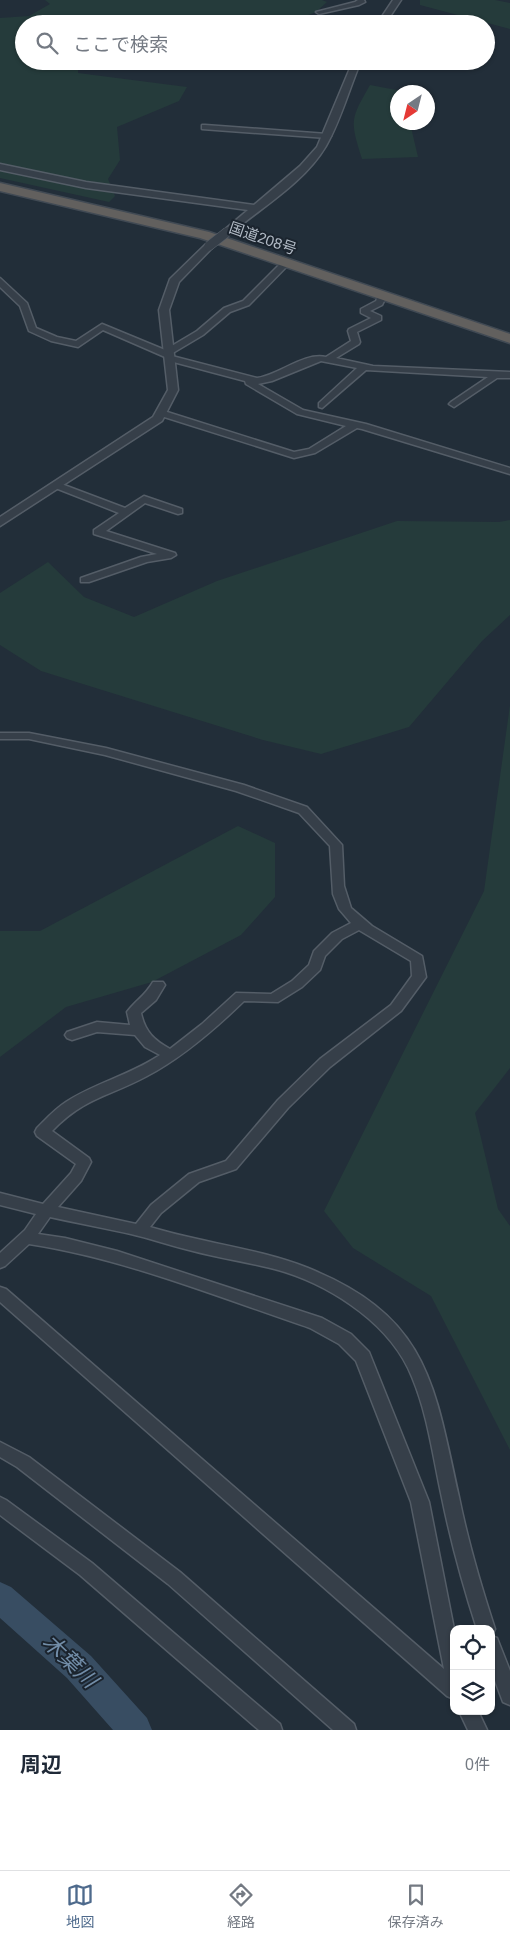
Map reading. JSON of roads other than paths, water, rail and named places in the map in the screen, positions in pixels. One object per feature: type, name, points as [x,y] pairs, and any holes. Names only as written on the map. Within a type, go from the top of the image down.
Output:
[{"type":"highway","name":"国道208号","points":[[0,187],[175,227],[510,339]]},
{"type":"street","points":[[319,12],[357,4],[362,2],[361,0]]},
{"type":"street","points":[[387,15],[397,0]]},
{"type":"street","points":[[0,522],[158,419],[173,390],[164,310],[174,281],[209,246],[307,164],[321,148],[352,70]]},
{"type":"street","points":[[205,128],[327,136]]},
{"type":"street","points":[[0,167],[86,185],[254,208]]},
{"type":"street","points":[[168,355],[200,333],[227,310],[246,303],[286,263]]},
{"type":"street","points":[[0,280],[6,292],[21,302],[26,308],[32,329],[42,335],[78,344],[102,327],[168,355],[244,379],[262,381],[315,359],[363,368],[510,375]]},
{"type":"street","points":[[327,360],[356,342],[352,332],[378,318],[364,311],[379,303],[383,295]]},
{"type":"street","points":[[322,405],[363,368]]},
{"type":"street","points":[[495,374],[510,380]]},
{"type":"street","points":[[454,404],[466,394],[486,385],[495,374]]},
{"type":"street","points":[[244,379],[300,412],[355,425],[510,471]]},
{"type":"street","points":[[161,414],[294,455],[312,450],[355,425]]},
{"type":"street","points":[[56,485],[126,512]]},
{"type":"street","points":[[85,580],[145,559],[170,555],[98,532],[144,499],[178,512]]},
{"type":"street","points":[[0,736],[28,736],[106,752],[240,788],[303,810],[336,845],[337,882],[345,910],[361,923],[417,959],[420,977],[396,1008],[325,1063],[283,1104],[231,1165],[194,1178],[156,1209],[140,1229]]},
{"type":"street","points":[[0,1262],[26,1238],[45,1212],[76,1177],[84,1162],[42,1132],[69,1106],[92,1093],[142,1073],[171,1055],[220,1016],[241,996],[273,1000],[297,984],[314,967],[319,954],[337,936],[361,923]]},
{"type":"street","points":[[158,986],[151,997],[134,1012],[138,1031],[151,1044],[171,1055]]},
{"type":"street","points":[[72,1035],[87,1027],[102,1025],[138,1031]]},
{"type":"street","points":[[0,1199],[45,1212],[140,1229],[188,1245],[202,1246],[214,1251],[220,1250],[303,1273],[363,1306],[400,1339],[420,1375],[442,1450],[452,1505],[472,1585],[485,1625]]},
{"type":"street","points":[[26,1238],[73,1246],[161,1270],[316,1323],[345,1339],[363,1357],[420,1502],[453,1670]]},
{"type":"street","points":[[0,1294],[450,1687]]},
{"type":"street","points":[[0,1449],[23,1462],[174,1578],[347,1730]]},
{"type":"street","points":[[0,1505],[86,1569],[273,1730]]},
{"type":"street","points":[[497,1680],[510,1696]]},
{"type":"street","points":[[470,1715],[478,1730]]},
{"type":"waterway","name":"木葉川","points":[[0,1597],[79,1667],[135,1730]]}]
